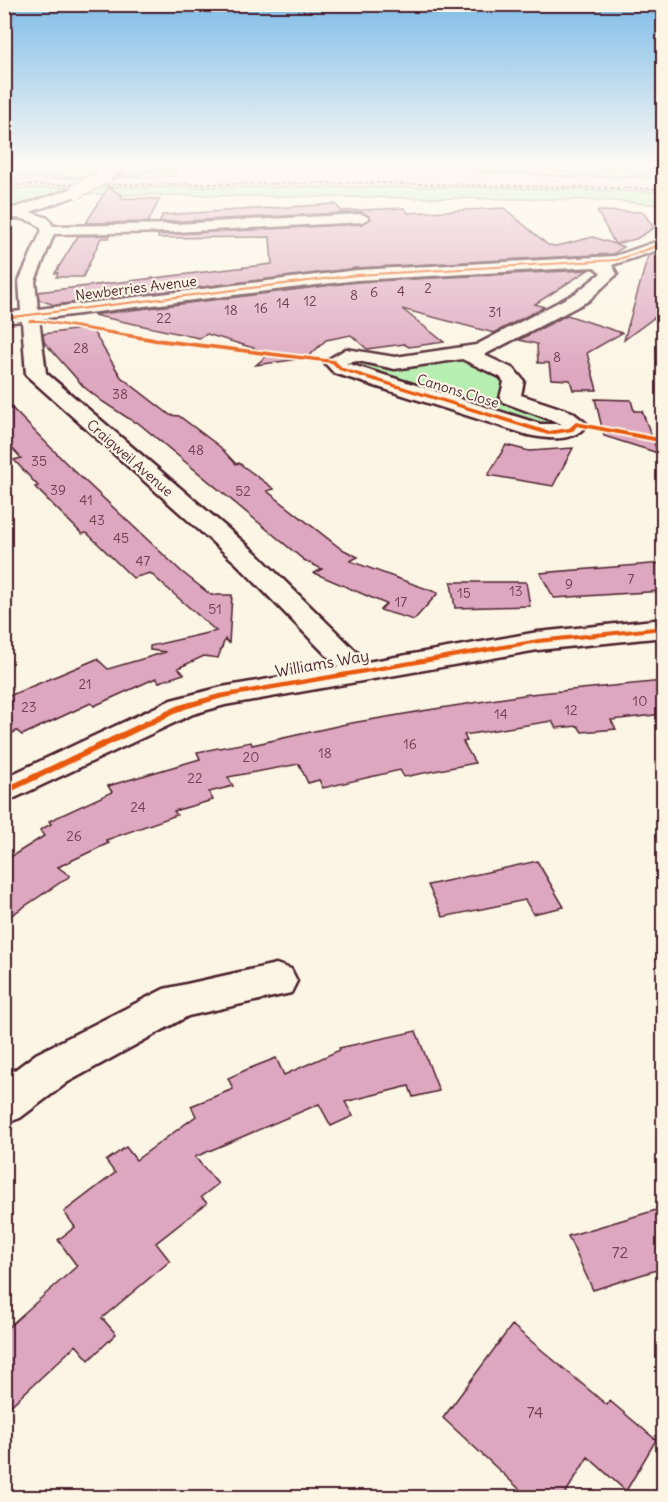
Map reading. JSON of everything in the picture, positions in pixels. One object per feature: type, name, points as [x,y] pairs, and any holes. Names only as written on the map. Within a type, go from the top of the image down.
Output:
[{"type":"street","name":"Craigweil Avenue","points":[[47,235],[27,281],[28,314],[36,375],[246,558],[360,672]]},
{"type":"street","name":"Newberries Avenue","points":[[4,318],[369,274],[617,260],[663,243]]},
{"type":"street","name":"Canons Close","points":[[467,354],[507,374],[514,381],[510,398],[566,416],[576,424],[571,430],[561,432],[536,430],[341,369],[334,362],[346,356],[358,355],[395,363],[467,354],[549,316],[582,297],[609,274],[608,269],[597,262]]},
{"type":"street","name":"Williams Way","points":[[4,792],[182,708],[222,696],[538,641],[663,628]]},
{"type":"street","points":[[4,1104],[52,1068],[180,1001],[276,981]]},
{"type":"green space","points":[[344,359],[467,361],[483,365],[504,378],[506,388],[568,421],[549,430],[341,361]]},
{"type":"building","points":[[110,235],[109,238],[101,238],[83,277],[56,277],[58,273],[55,273],[78,236]]},
{"type":"building","points":[[158,235],[536,235],[548,245],[557,246],[593,237],[624,247],[613,254],[357,268],[55,305],[39,300],[38,292],[272,264],[270,237],[158,238]]},
{"type":"building","points":[[610,235],[642,235],[636,239],[615,244]]},
{"type":"building","points":[[663,251],[663,311],[624,340],[648,256]]},
{"type":"building","points":[[588,270],[535,304],[544,307],[494,333],[402,309],[444,342],[409,347],[404,344],[367,349],[351,335],[326,340],[307,358],[256,365],[270,353],[207,334],[199,338],[93,315],[357,282]]},
{"type":"building","points":[[567,315],[622,333],[587,353],[597,390],[573,390],[570,380],[551,379],[549,363],[538,363],[537,344],[519,340]]},
{"type":"building","points":[[91,328],[121,377],[170,415],[179,416],[219,446],[236,464],[239,463],[274,489],[267,491],[340,548],[358,557],[350,561],[438,593],[414,620],[380,610],[386,604],[314,573],[322,569],[304,560],[137,422],[103,402],[84,387],[44,342],[43,334]]},
{"type":"building","points":[[595,399],[631,400],[634,411],[642,411],[658,453],[604,436]]},
{"type":"building","points":[[4,400],[67,464],[182,572],[211,595],[232,595],[229,643],[225,639],[218,658],[204,656],[178,668],[184,674],[159,682],[156,678],[94,706],[91,703],[22,735],[17,731],[4,737],[4,698],[97,659],[108,669],[166,652],[150,650],[150,646],[216,631],[150,573],[133,578],[87,533],[82,534],[35,487],[38,486],[14,460],[21,458],[4,439]]},
{"type":"building","points":[[506,445],[529,451],[573,448],[553,486],[488,475]]},
{"type":"building","points":[[663,563],[663,591],[554,598],[540,573]]},
{"type":"building","points":[[451,582],[526,582],[530,606],[455,608]]},
{"type":"building","points":[[663,681],[663,714],[611,720],[616,729],[582,732],[578,726],[556,728],[552,721],[464,735],[467,741],[463,742],[475,763],[404,777],[400,770],[323,788],[319,780],[308,783],[299,764],[228,777],[233,786],[209,792],[213,800],[174,811],[177,815],[106,840],[109,843],[58,867],[70,876],[4,920],[4,861],[44,836],[40,830],[51,824],[49,821],[112,792],[108,786],[200,759],[197,752],[251,742],[252,745],[346,724],[530,694]]},
{"type":"building","points":[[537,861],[564,907],[533,914],[525,900],[443,917],[428,885]]},
{"type":"building","points":[[416,1031],[439,1091],[413,1097],[409,1086],[345,1102],[353,1116],[331,1126],[319,1104],[195,1157],[218,1184],[201,1197],[207,1203],[156,1243],[170,1261],[102,1318],[116,1334],[89,1360],[76,1345],[4,1412],[4,1331],[77,1266],[58,1240],[75,1227],[64,1212],[115,1173],[106,1161],[126,1147],[136,1160],[196,1116],[191,1106],[233,1089],[228,1078],[248,1069],[276,1058],[284,1075],[340,1050],[339,1048]]},
{"type":"building","points":[[663,1208],[663,1268],[593,1290],[568,1236]]},
{"type":"building","points":[[512,1325],[607,1405],[610,1401],[656,1440],[626,1491],[588,1457],[563,1497],[528,1497],[443,1418]]},
{"type":"cycle path","points":[[4,318],[357,275],[617,260],[664,243]]},
{"type":"cycle path","points":[[30,321],[155,340],[334,362],[341,369],[548,433],[571,430],[576,424],[664,441]]},
{"type":"cycle path","points":[[4,792],[182,707],[222,696],[538,641],[664,628]]}]
